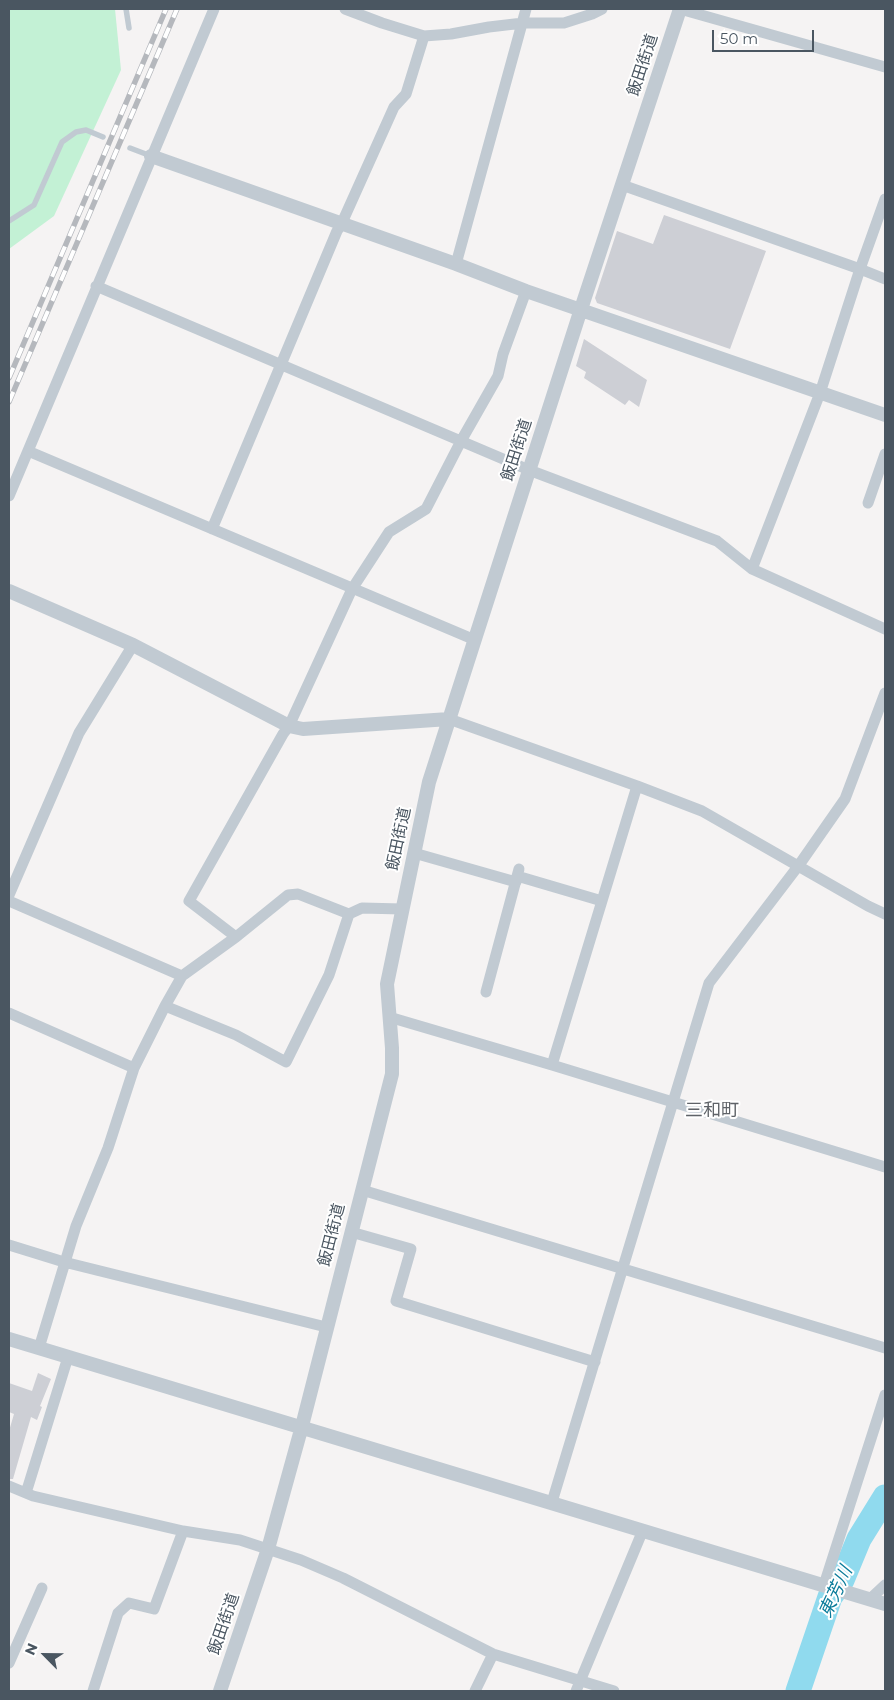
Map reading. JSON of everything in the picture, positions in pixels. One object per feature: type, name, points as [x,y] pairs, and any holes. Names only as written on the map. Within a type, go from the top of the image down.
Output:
[{"type":"street","points":[[9,496],[214,9]]},
{"type":"street","points":[[345,9],[424,36],[451,34],[489,26],[523,23],[564,23],[602,9]]},
{"type":"street","points":[[456,264],[526,9]]},
{"type":"street","points":[[680,9],[885,66]]},
{"type":"street","name":"飯田街道","points":[[220,1691],[268,1549],[302,1426],[392,1074],[387,984],[429,782],[581,309],[680,9]]},
{"type":"street","points":[[212,529],[337,231],[394,107],[406,94],[424,36]]},
{"type":"street","points":[[151,156],[341,225],[456,264],[526,291],[885,415]]},
{"type":"street","points":[[622,185],[885,279]]},
{"type":"street","points":[[752,569],[820,393],[885,199]]},
{"type":"street","points":[[96,286],[529,470],[717,541],[752,569],[885,629]]},
{"type":"street","points":[[236,937],[188,901],[289,726],[352,589],[389,532],[426,509],[461,441],[498,376],[503,354],[526,291]]},
{"type":"street","points":[[28,451],[475,640]]},
{"type":"street","points":[[868,503],[881,483],[885,454]]},
{"type":"street","points":[[9,592],[133,645],[289,726],[303,729],[449,719],[637,786],[702,811],[885,914]]},
{"type":"street","points":[[9,895],[79,733],[133,645]]},
{"type":"street","points":[[552,1502],[709,983],[799,865],[846,799],[885,693]]},
{"type":"street","points":[[552,1065],[637,786]]},
{"type":"street","points":[[414,853],[517,875],[602,901]]},
{"type":"street","points":[[486,992],[517,875]]},
{"type":"street","points":[[39,1348],[76,1226],[108,1148],[134,1068],[182,976],[236,937],[288,895],[298,894],[348,914],[362,908],[402,909]]},
{"type":"street","points":[[9,901],[182,976]]},
{"type":"street","points":[[165,1006],[236,1035],[286,1062],[329,975],[348,914]]},
{"type":"street","points":[[9,1013],[134,1068]]},
{"type":"street","points":[[389,1017],[885,1167]]},
{"type":"street","points":[[362,1190],[885,1348]]},
{"type":"street","points":[[351,1232],[411,1249],[396,1301],[595,1362]]},
{"type":"street","points":[[9,1245],[64,1262],[326,1328]]},
{"type":"street","points":[[9,1339],[302,1426],[885,1604]]},
{"type":"street","points":[[26,1493],[68,1357]]},
{"type":"street","points":[[824,1585],[885,1395]]},
{"type":"street","points":[[9,1486],[26,1493],[183,1531],[240,1540],[268,1549],[343,1578],[493,1654],[578,1686],[614,1691]]},
{"type":"street","points":[[578,1686],[643,1530]]},
{"type":"street","points":[[93,1691],[118,1613],[128,1603],[154,1609],[183,1531]]},
{"type":"street","points":[[870,1599],[885,1585]]},
{"type":"street","points":[[9,1664],[42,1588]]},
{"type":"street","points":[[475,1691],[493,1654]]},
{"type":"lane","points":[[126,9],[129,28]]},
{"type":"lane","points":[[9,221],[34,205],[62,142],[76,132],[86,130],[103,138]]},
{"type":"lane","points":[[130,148],[151,156]]},
{"type":"green space","points":[[9,9],[115,9],[121,70],[54,216],[9,249]]},
{"type":"building","points":[[664,215],[766,251],[730,349],[597,303],[595,298],[617,231],[653,244]]},
{"type":"building","points":[[584,339],[647,380],[639,407],[629,400],[625,405],[584,378],[586,372],[576,366]]},
{"type":"building","points":[[38,1373],[51,1379],[40,1406],[42,1407],[37,1420],[31,1417],[13,1479],[9,1479],[9,1431],[14,1414],[9,1412],[9,1383],[32,1391]]},
{"type":"waterway","name":"東芳川","points":[[798,1691],[830,1597],[842,1580],[859,1539],[885,1497]]},
{"type":"railway","points":[[9,378],[166,9]]},
{"type":"railway","points":[[9,402],[177,9]]},
{"type":"district","name":"三和町","points":[[712,1111]]}]
